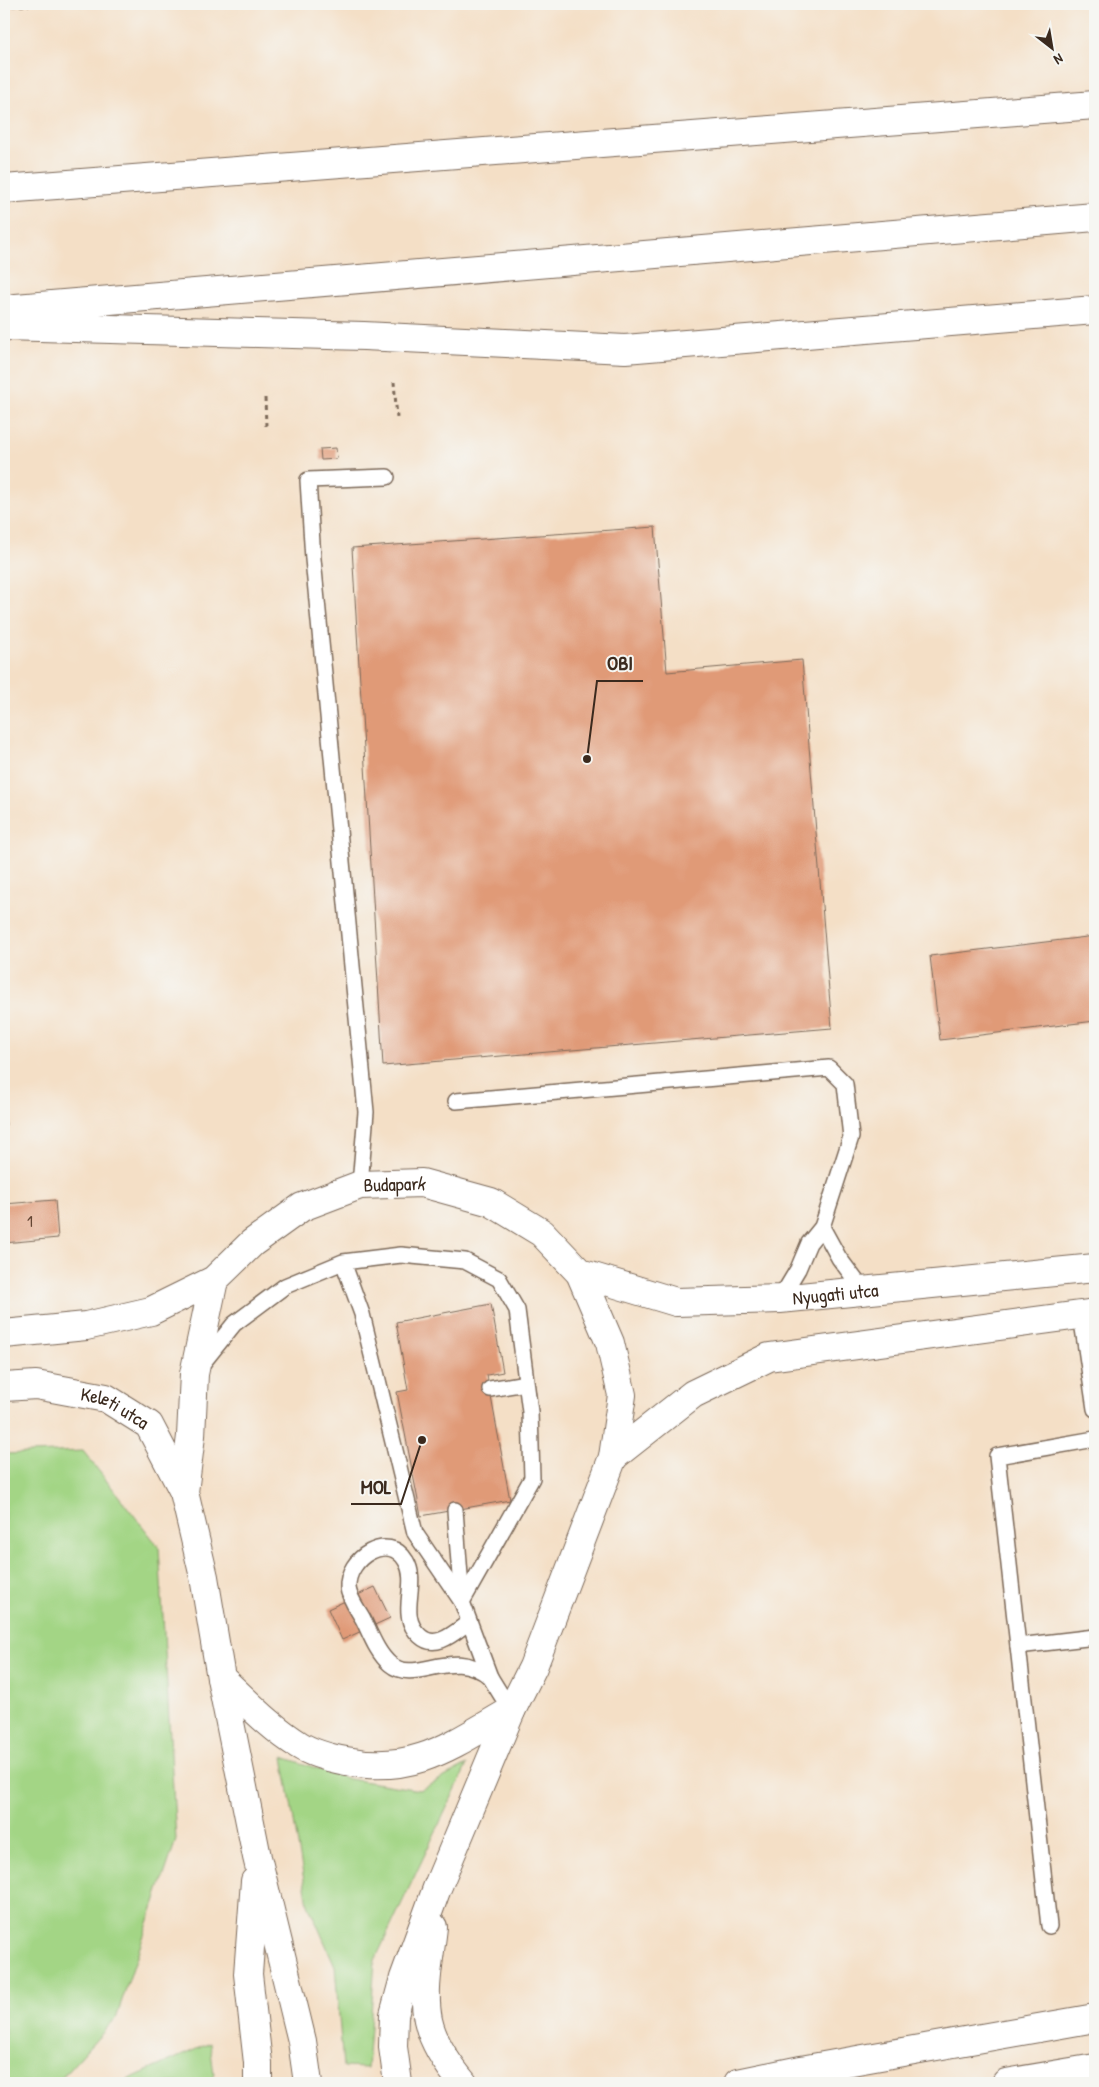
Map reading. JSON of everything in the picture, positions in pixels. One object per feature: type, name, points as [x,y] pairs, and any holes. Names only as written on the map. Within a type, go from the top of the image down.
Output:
[{"type":"main road","points":[[1020,111],[1095,98]]},
{"type":"main road","points":[[4,190],[1095,105]]},
{"type":"main road","points":[[4,309],[1095,217]]},
{"type":"main road","points":[[4,326],[364,336],[625,349],[1095,310]]},
{"type":"main road","name":"Budapark","points":[[214,1280],[252,1243],[302,1207],[360,1185],[422,1183],[491,1202],[542,1233],[580,1274]]},
{"type":"main road","name":"Nyugati utca","points":[[580,1274],[676,1302],[780,1299],[1095,1268]]},
{"type":"main road","points":[[398,2083],[393,2047],[394,2015],[404,1978],[437,1888],[511,1711],[533,1667],[613,1457],[622,1395],[610,1343],[580,1274]]},
{"type":"main road","points":[[4,1334],[86,1326],[150,1311],[214,1280]]},
{"type":"main road","points":[[214,1280],[194,1374],[191,1436],[184,1492],[204,1577],[221,1678],[257,1857],[302,2041],[308,2083]]},
{"type":"main road","points":[[613,1457],[693,1394],[769,1357],[1088,1314]]},
{"type":"main road","name":"Keleti utca","points":[[4,1387],[36,1385],[106,1398],[149,1425],[184,1492]]},
{"type":"main road","points":[[221,1678],[299,1746],[327,1757],[367,1766],[400,1765],[435,1753],[511,1711]]},
{"type":"main road","points":[[257,1857],[248,1974],[258,2063],[258,2083]]},
{"type":"main road","points":[[437,1888],[427,1988],[428,2019],[440,2051],[463,2083]]},
{"type":"main road","points":[[738,2083],[801,2070],[1095,2018]]},
{"type":"main road","points":[[1006,2083],[1095,2068]]},
{"type":"lane","points":[[360,1185],[366,1112],[313,559],[308,480],[387,478]]},
{"type":"lane","points":[[456,1101],[829,1068],[845,1084],[851,1137],[822,1227],[809,1243],[798,1269],[780,1299]]},
{"type":"lane","points":[[822,1227],[839,1258],[863,1290]]},
{"type":"lane","points":[[194,1374],[234,1324],[285,1286],[343,1262],[401,1255],[465,1261],[499,1279],[518,1310],[526,1383],[532,1478],[462,1602]]},
{"type":"lane","points":[[343,1262],[392,1406],[415,1533],[462,1602]]},
{"type":"lane","points":[[1088,1314],[1095,1409]]},
{"type":"lane","points":[[490,1389],[526,1383]]},
{"type":"lane","points":[[1049,1926],[997,1456],[1095,1440]]},
{"type":"lane","points":[[455,1510],[462,1602],[490,1677],[511,1711]]},
{"type":"lane","points":[[469,1622],[438,1642],[429,1641],[420,1636],[411,1625],[408,1614],[410,1573],[406,1560],[398,1551],[384,1548],[368,1552],[357,1561],[348,1575],[348,1590],[376,1646],[389,1663],[397,1669],[407,1672],[461,1663],[478,1668],[490,1677]]},
{"type":"lane","points":[[1018,1646],[1095,1637]]},
{"type":"path","points":[[4,6],[76,4]]},
{"type":"path","points":[[394,382],[397,418]]},
{"type":"path","points":[[265,398],[266,426]]},
{"type":"green space","points":[[83,1451],[159,1547],[176,1840],[116,2018],[57,2083],[4,2083],[4,1454]]},
{"type":"green space","points":[[283,1757],[349,1779],[420,1790],[467,1765],[375,1960],[367,2068],[343,2067],[335,1966],[308,1904]]},
{"type":"green space","points":[[210,2043],[214,2075],[207,2083],[120,2083]]},
{"type":"building","points":[[336,448],[337,459],[321,460],[320,449]]},
{"type":"building","points":[[655,527],[667,672],[802,660],[832,1028],[383,1066],[352,548]]},
{"type":"building","points":[[1095,936],[1095,1021],[940,1040],[930,956]]},
{"type":"building","points":[[4,1106],[6,1125],[4,1125]]},
{"type":"building","points":[[55,1200],[58,1238],[4,1243],[4,1204]]},
{"type":"building","points":[[491,1304],[503,1372],[487,1375],[510,1500],[421,1516],[397,1392],[408,1390],[396,1322]]},
{"type":"building","points":[[375,1587],[390,1618],[342,1640],[328,1609]]},
{"type":"place","name":"OBI","points":[[587,759]]},
{"type":"place","name":"MOL","points":[[422,1440]]}]
